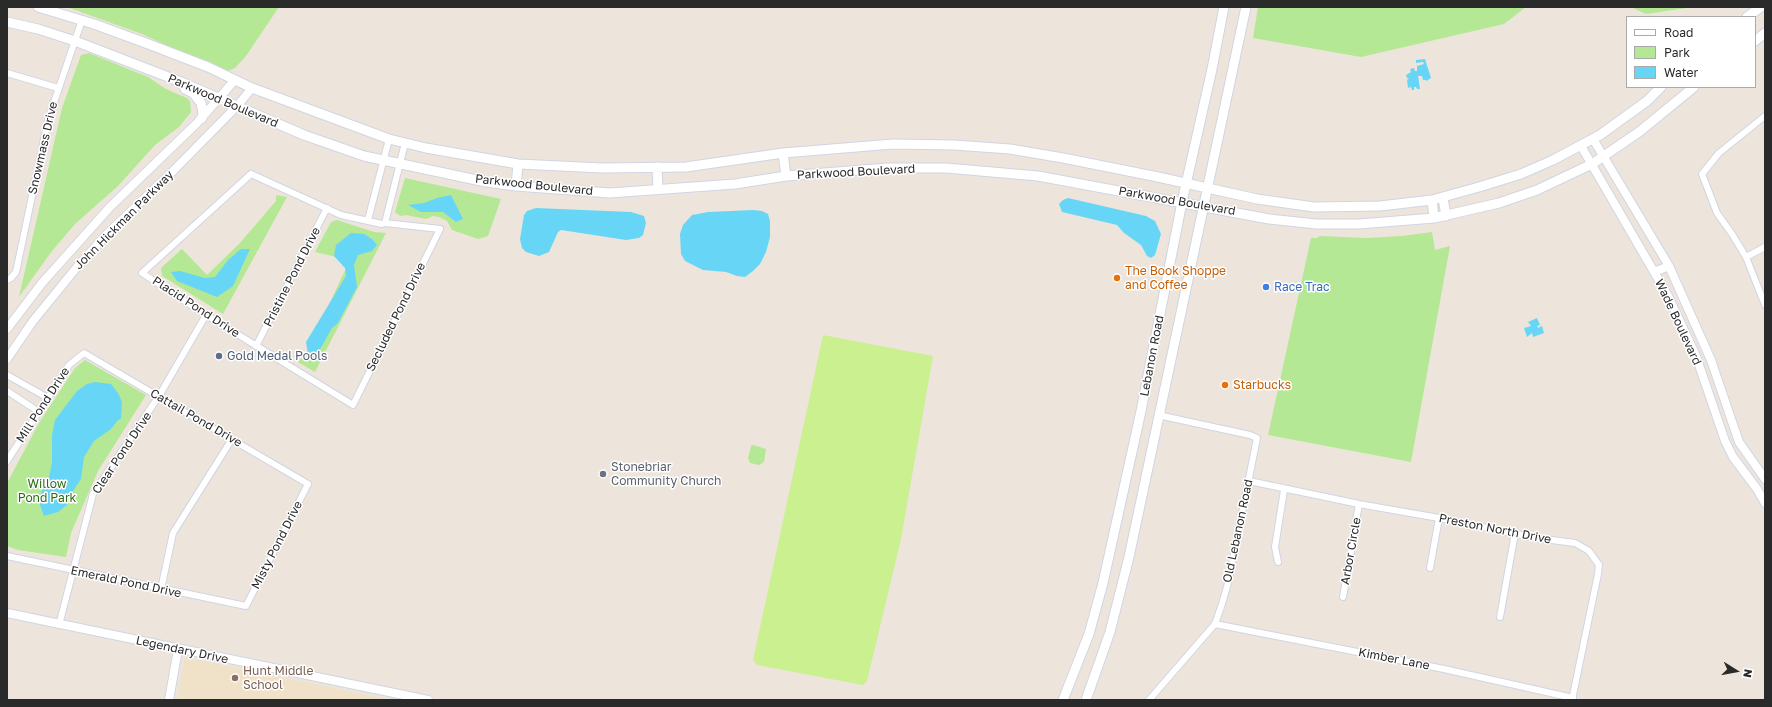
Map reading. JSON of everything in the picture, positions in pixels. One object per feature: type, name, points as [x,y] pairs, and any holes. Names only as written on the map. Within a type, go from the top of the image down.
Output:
[{"type":"main road","name":"Parkwood Boulevard","points":[[38,7],[82,20],[208,67],[252,88],[389,139],[518,164],[602,168],[686,167],[783,153],[893,144],[954,145],[1010,149],[1070,159],[1257,199],[1314,208],[1380,206],[1432,200],[1522,174],[1594,139],[1647,101],[1660,88]]},
{"type":"main road","name":"Lebanon Road","points":[[1064,700],[1088,634],[1103,584],[1141,411],[1182,202],[1224,7]]},
{"type":"main road","name":"Lebanon Road","points":[[1086,700],[1110,632],[1129,557],[1206,188],[1246,7]]},
{"type":"main road","points":[[1748,16],[1762,7]]},
{"type":"main road","name":"Parkwood Boulevard","points":[[7,22],[38,29],[76,41],[220,98],[304,135],[384,162],[486,182],[516,186],[610,193],[736,184],[786,176],[888,168],[946,168],[1038,176],[1269,218],[1316,224],[1359,224],[1434,218],[1498,203],[1537,190],[1592,164],[1639,132],[1693,88]]},
{"type":"main road","points":[[1756,40],[1765,33]]},
{"type":"main road","points":[[167,77],[199,99],[203,112],[202,118]]},
{"type":"main road","points":[[783,153],[786,176]]},
{"type":"main road","points":[[516,186],[518,164]]},
{"type":"main road","points":[[657,167],[658,189]]},
{"type":"main road","points":[[1443,198],[1446,216]]},
{"type":"main road","points":[[1432,200],[1434,218]]},
{"type":"main road","points":[[1141,411],[1158,415]]},
{"type":"street","name":"Snowmass Drive","points":[[9,279],[17,268],[45,133],[58,88],[76,41],[82,20]]},
{"type":"street","points":[[7,73],[58,88]]},
{"type":"street","name":"John Hickman Parkway","points":[[7,329],[42,283],[110,207],[202,118],[234,80]]},
{"type":"street","name":"John Hickman Parkway","points":[[7,359],[33,321],[82,261],[106,235],[237,106],[252,88]]},
{"type":"street","points":[[1765,116],[1719,153],[1702,174],[1717,213],[1746,257],[1765,304]]},
{"type":"street","points":[[368,220],[389,139]]},
{"type":"street","name":"Wade Boulevard","points":[[1594,139],[1669,266],[1712,360],[1739,442],[1765,479]]},
{"type":"street","points":[[327,208],[341,215],[382,224],[385,223],[401,165],[405,143]]},
{"type":"street","name":"Wade Boulevard","points":[[1581,146],[1661,283],[1696,356],[1720,428],[1733,457],[1765,503]]},
{"type":"street","name":"Placid Pond Drive","points":[[327,208],[251,174],[142,272],[206,315],[353,405]]},
{"type":"street","name":"Pristine Pond Drive","points":[[256,346],[327,208]]},
{"type":"street","name":"Secluded Pond Drive","points":[[353,405],[440,228],[385,223]]},
{"type":"street","points":[[1746,257],[1765,247]]},
{"type":"street","points":[[1654,272],[1669,266]]},
{"type":"street","points":[[1661,283],[1674,276]]},
{"type":"street","name":"Clear Pond Drive","points":[[59,625],[93,494],[159,396],[206,315]]},
{"type":"street","name":"Cattail Pond Drive","points":[[84,353],[308,484]]},
{"type":"street","name":"Mill Pond Drive","points":[[7,461],[69,365],[84,353]]},
{"type":"street","points":[[7,374],[48,398]]},
{"type":"street","points":[[7,391],[39,412]]},
{"type":"street","name":"Old Lebanon Road","points":[[1149,700],[1214,624],[1222,604],[1228,582],[1257,438],[1250,435],[1158,415]]},
{"type":"street","points":[[1720,428],[1733,424]]},
{"type":"street","points":[[161,589],[174,534],[232,439]]},
{"type":"street","name":"Preston North Drive","points":[[1249,481],[1284,490],[1575,543],[1589,551],[1598,565],[1573,699]]},
{"type":"street","name":"Misty Pond Drive","points":[[246,606],[308,484]]},
{"type":"street","points":[[1278,562],[1275,547],[1284,490]]},
{"type":"street","name":"Arbor Circle","points":[[1343,597],[1359,504]]},
{"type":"street","points":[[1430,568],[1439,518]]},
{"type":"street","points":[[1500,617],[1514,533]]},
{"type":"street","name":"Emerald Pond Drive","points":[[7,556],[246,606]]},
{"type":"street","name":"Legendary Drive","points":[[7,613],[59,625],[428,700]]},
{"type":"street","name":"Kimber Lane","points":[[1214,624],[1444,669],[1573,699]]},
{"type":"street","points":[[169,700],[178,649]]},
{"type":"shaded area","name":"Hunt Middle School","points":[[185,657],[391,700],[177,700]]},
{"type":"green space","points":[[67,7],[279,7],[246,56],[235,68],[228,71],[221,70],[142,34]]},
{"type":"green space","points":[[1258,7],[1526,7],[1504,24],[1361,57],[1253,38]]},
{"type":"green space","points":[[1631,7],[1693,7],[1646,14]]},
{"type":"green space","points":[[89,53],[148,77],[166,89],[187,98],[190,101],[191,112],[179,127],[155,145],[118,186],[75,224],[52,251],[19,297],[62,108],[81,55]]},
{"type":"green space","points":[[405,178],[501,199],[488,236],[478,239],[452,230],[447,221],[439,217],[433,216],[426,219],[406,215],[400,216],[395,212]]},
{"type":"green space","points":[[276,195],[287,197],[223,314],[162,276],[161,268],[182,249],[207,275],[239,244],[276,201]]},
{"type":"green space","points":[[337,220],[374,232],[386,233],[315,372],[298,362],[306,353],[350,260],[315,252],[331,222]]},
{"type":"green space","points":[[1432,232],[1435,250],[1450,246],[1411,462],[1268,435],[1311,238],[1317,238],[1320,236],[1367,238],[1402,236]]},
{"type":"green space","points":[[823,335],[933,356],[901,539],[867,681],[863,685],[757,665],[753,660]]},
{"type":"green space","name":"Willow Pond Park","points":[[85,360],[146,395],[98,471],[71,533],[66,557],[18,550],[7,546],[7,483],[39,423],[75,368]]},
{"type":"green space","points":[[753,445],[766,449],[764,462],[759,465],[750,463],[748,458],[751,446]]},
{"type":"water","points":[[1425,59],[1431,78],[1426,81],[1423,80],[1422,76],[1418,76],[1420,89],[1414,87],[1414,90],[1412,90],[1411,87],[1408,88],[1407,80],[1409,78],[1407,78],[1406,75],[1411,72],[1410,69],[1414,68],[1415,71],[1417,71],[1417,66],[1424,64],[1423,62],[1416,63],[1416,60]]},
{"type":"water","points":[[451,195],[463,219],[456,222],[443,212],[421,212],[408,205],[424,203]]},
{"type":"water","points":[[1068,198],[1146,216],[1155,221],[1161,234],[1155,255],[1151,258],[1147,256],[1141,245],[1124,233],[1117,225],[1062,212],[1059,204]]},
{"type":"water","points":[[536,208],[631,212],[644,216],[646,223],[643,235],[639,238],[626,240],[561,230],[558,232],[549,252],[539,256],[526,252],[522,248],[520,239],[524,215],[527,211]]},
{"type":"water","points":[[762,211],[768,214],[770,221],[770,237],[766,252],[760,264],[745,277],[726,272],[703,270],[685,261],[681,254],[680,234],[683,225],[692,215],[708,212]]},
{"type":"water","points":[[351,233],[364,234],[372,239],[377,245],[372,251],[358,255],[354,265],[357,287],[338,323],[332,328],[319,351],[308,354],[306,342],[346,276],[345,268],[334,256],[336,245]]},
{"type":"water","points":[[241,249],[250,249],[233,286],[217,297],[177,281],[171,272],[180,271],[205,278],[215,277],[228,260]]},
{"type":"water","points":[[1537,318],[1540,325],[1537,326],[1538,328],[1542,326],[1544,333],[1533,337],[1532,333],[1527,337],[1524,328],[1531,326],[1528,322]]},
{"type":"water","points":[[95,382],[111,384],[118,393],[122,402],[121,419],[118,420],[111,429],[94,441],[84,457],[81,479],[67,500],[67,505],[58,512],[44,516],[40,505],[40,495],[49,477],[52,463],[52,435],[55,420],[77,391],[87,384]]},
{"type":"place","name":"The Book Shoppe and Coffee","points":[[1117,278]]},
{"type":"place","name":"Race Trac","points":[[1266,287]]},
{"type":"place","name":"Gold Medal Pools","points":[[219,356]]},
{"type":"place","name":"Starbucks","points":[[1225,385]]},
{"type":"place","name":"Stonebriar Community Church","points":[[603,474]]},
{"type":"place","name":"Hunt Middle School","points":[[235,678]]}]
